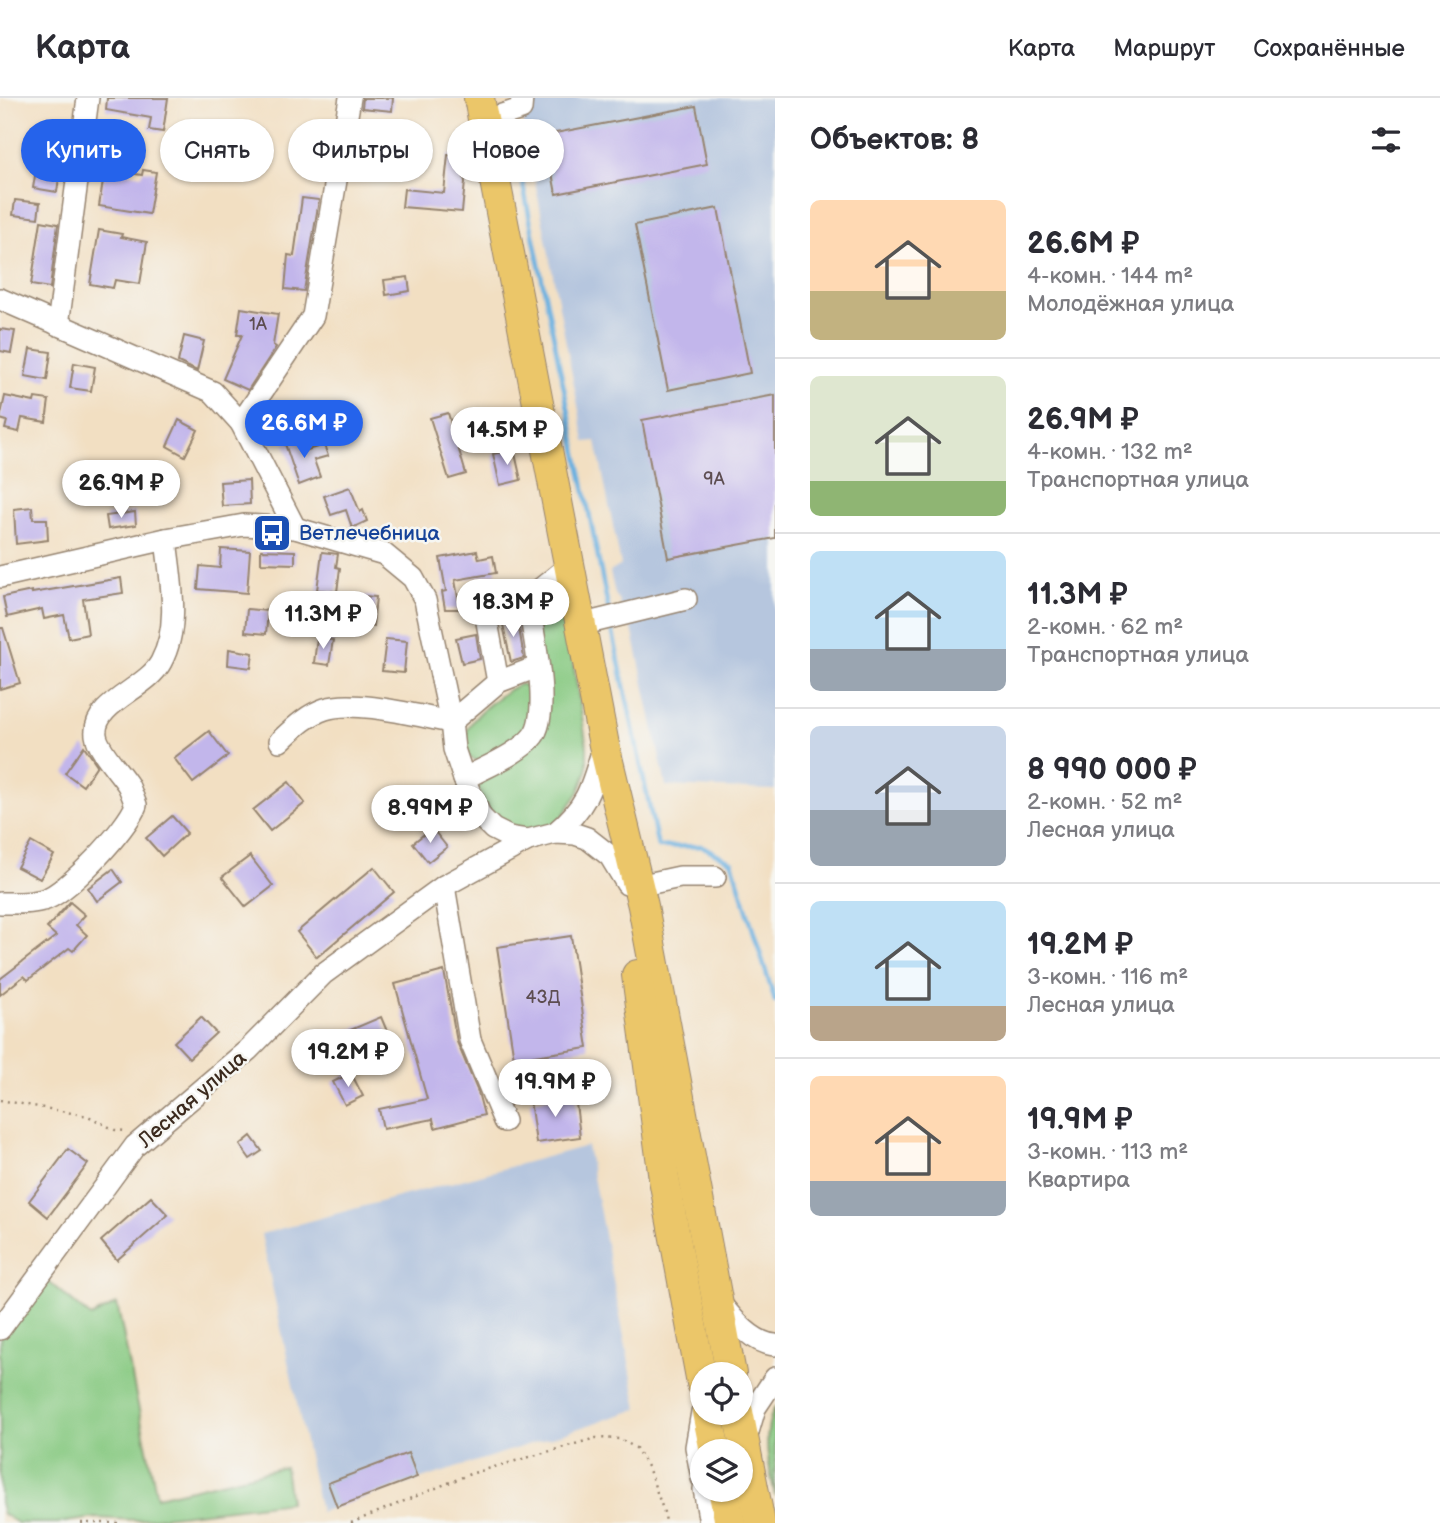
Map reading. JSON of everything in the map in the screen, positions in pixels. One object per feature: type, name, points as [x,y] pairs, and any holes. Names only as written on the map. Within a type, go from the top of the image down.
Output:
[{"type":"highway","points":[[481,109],[580,625],[730,1362]]},
{"type":"highway","points":[[632,885],[664,1179],[698,1362]]},
{"type":"highway","points":[[753,1488],[760,1523]]},
{"type":"highway","points":[[726,1502],[730,1523]]},
{"type":"street","points":[[58,325],[88,98]]},
{"type":"street","points":[[241,423],[313,316],[350,98]]},
{"type":"street","points":[[481,109],[521,109],[522,98]]},
{"type":"street","points":[[0,299],[213,392],[241,423],[296,528]]},
{"type":"street","points":[[0,577],[166,539],[244,525],[296,528],[384,554],[412,578],[425,600],[451,722],[454,749],[481,817],[493,830],[528,841]]},
{"type":"street","points":[[0,902],[43,901],[59,894],[132,816],[136,805],[129,786],[96,739],[96,725],[101,714],[147,680],[161,663],[168,642],[172,613],[166,539]]},
{"type":"street","points":[[498,682],[485,611],[528,598],[569,566]]},
{"type":"street","points":[[464,779],[520,747],[533,736],[540,721],[543,702],[528,598]]},
{"type":"street","points":[[580,625],[686,599]]},
{"type":"street","points":[[280,741],[303,719],[324,709],[344,705],[451,722],[498,682],[537,667]]},
{"type":"street","points":[[555,833],[586,802],[604,745]]},
{"type":"street","points":[[555,833],[575,834],[598,845],[632,885],[680,877],[715,877]]},
{"type":"street","name":"Лесная улица","points":[[0,1329],[135,1146],[248,1050],[323,974],[444,886],[528,841],[555,833]]},
{"type":"street","points":[[444,886],[470,1040],[504,1121]]},
{"type":"street","points":[[718,1301],[741,1328],[775,1345]]},
{"type":"street","points":[[746,1439],[755,1408],[775,1378]]},
{"type":"street","points":[[706,1502],[710,1523]]},
{"type":"path","points":[[0,1100],[88,1116],[116,1130],[150,1134]]},
{"type":"path","points":[[351,1523],[470,1475],[596,1438],[621,1439],[636,1448],[649,1471],[666,1523]]},
{"type":"path","points":[[81,1523],[118,1523]]},
{"type":"shaded area","points":[[519,98],[775,98],[775,790],[666,786],[631,624],[623,622],[620,602],[615,594],[610,572],[621,565],[596,441],[585,442],[535,182],[564,182],[564,119],[523,119]]},
{"type":"shaded area","points":[[587,1146],[638,1409],[320,1512],[261,1234]]},
{"type":"green space","points":[[545,594],[558,597],[564,608],[587,747],[587,771],[579,792],[557,824],[518,831],[488,816],[477,783],[531,746],[536,602]]},
{"type":"green space","points":[[521,684],[531,688],[536,696],[528,734],[480,762],[468,757],[466,741],[470,725],[493,701]]},
{"type":"green space","points":[[45,1279],[91,1317],[117,1304],[157,1497],[285,1467],[290,1502],[137,1520],[95,1518],[57,1523],[18,1523],[3,1514],[0,1502],[0,1339],[16,1312]]},
{"type":"green space","points":[[775,1406],[775,1496],[767,1439]]},
{"type":"building","points":[[107,98],[168,98],[165,119],[160,119],[160,132],[149,130],[151,118],[106,110]]},
{"type":"building","points":[[363,98],[393,98],[392,111],[362,108]]},
{"type":"building","points":[[696,106],[707,164],[556,194],[554,182],[564,182],[564,131]]},
{"type":"building","points":[[447,164],[447,182],[465,182],[462,212],[402,207],[404,189],[444,193]]},
{"type":"building","points":[[146,170],[156,172],[149,214],[99,206],[103,182],[146,182]]},
{"type":"building","points":[[34,182],[58,182],[57,192],[33,188]]},
{"type":"building","points":[[302,198],[319,200],[304,291],[285,289],[288,255],[294,256]]},
{"type":"building","points":[[15,200],[40,203],[38,218],[13,215]]},
{"type":"building","points":[[718,208],[750,373],[668,390],[635,225]]},
{"type":"building","points":[[41,221],[58,224],[50,288],[31,285]]},
{"type":"building","points":[[99,230],[147,242],[140,284],[115,280],[113,288],[90,284]]},
{"type":"building","points":[[408,277],[410,291],[386,295],[384,280]]},
{"type":"building","points":[[241,308],[278,314],[273,345],[276,347],[248,390],[223,379],[242,335],[237,335]]},
{"type":"building","points":[[0,329],[15,331],[11,353],[0,351]]},
{"type":"building","points":[[184,336],[204,341],[197,371],[178,362]]},
{"type":"building","points":[[30,349],[51,352],[47,380],[25,376]]},
{"type":"building","points":[[74,363],[95,367],[91,391],[70,388]]},
{"type":"building","points":[[775,395],[775,538],[668,558],[642,420]]},
{"type":"building","points":[[5,396],[34,402],[35,398],[49,400],[46,422],[22,418],[19,432],[5,429],[7,421],[0,419]]},
{"type":"building","points":[[448,413],[466,474],[449,479],[430,418]]},
{"type":"building","points":[[179,420],[198,430],[185,456],[167,446]]},
{"type":"building","points":[[299,436],[304,451],[324,445],[328,456],[314,460],[320,477],[299,485],[284,441]]},
{"type":"building","points":[[514,449],[521,480],[500,485],[493,454]]},
{"type":"building","points":[[249,480],[250,504],[222,506],[220,482]]},
{"type":"building","points":[[350,487],[360,512],[363,510],[367,521],[352,528],[346,510],[331,515],[324,496]]},
{"type":"building","points":[[32,507],[33,519],[47,519],[48,540],[16,544],[14,509]]},
{"type":"building","points":[[135,512],[136,525],[108,529],[106,516]]},
{"type":"building","points":[[221,549],[250,551],[247,593],[198,589],[200,566],[220,568]]},
{"type":"building","points":[[261,550],[295,551],[295,564],[261,563]]},
{"type":"building","points":[[477,551],[479,559],[493,556],[496,573],[455,580],[460,609],[445,609],[442,592],[446,591],[440,558]]},
{"type":"building","points":[[322,552],[338,554],[336,567],[340,568],[337,592],[317,590]]},
{"type":"building","points":[[121,578],[123,593],[83,599],[88,634],[69,638],[64,615],[44,619],[42,609],[7,617],[3,597]]},
{"type":"building","points":[[347,595],[376,597],[373,626],[344,623]]},
{"type":"building","points":[[247,609],[268,611],[266,634],[245,632]]},
{"type":"building","points":[[517,616],[524,658],[511,662],[502,620]]},
{"type":"building","points":[[0,628],[3,628],[20,683],[0,689]]},
{"type":"building","points":[[476,634],[480,659],[462,663],[456,638]]},
{"type":"building","points":[[317,638],[333,640],[329,665],[314,663]]},
{"type":"building","points":[[386,639],[407,641],[404,673],[382,671]]},
{"type":"building","points":[[229,649],[253,653],[251,668],[228,665]]},
{"type":"building","points":[[209,731],[228,756],[193,783],[174,758]]},
{"type":"building","points":[[84,746],[97,765],[83,786],[65,773]]},
{"type":"building","points":[[289,782],[305,803],[270,831],[253,810]]},
{"type":"building","points":[[172,816],[187,833],[162,856],[146,838]]},
{"type":"building","points":[[432,828],[447,847],[428,862],[413,843]]},
{"type":"building","points":[[31,842],[54,855],[40,879],[17,867]]},
{"type":"building","points":[[250,856],[273,886],[246,907],[222,877]]},
{"type":"building","points":[[374,867],[394,892],[317,957],[297,932]]},
{"type":"building","points":[[113,869],[122,882],[97,901],[88,888]]},
{"type":"building","points":[[70,902],[85,915],[76,925],[87,935],[73,951],[69,948],[28,980],[24,976],[0,995],[0,979],[56,936],[47,928]]},
{"type":"building","points":[[571,936],[588,1048],[514,1059],[497,947]]},
{"type":"building","points":[[444,971],[457,1042],[478,1092],[484,1115],[435,1128],[433,1119],[383,1129],[379,1109],[427,1099],[395,984]]},
{"type":"building","points":[[201,1017],[216,1033],[189,1058],[174,1042]]},
{"type":"building","points":[[381,1017],[389,1036],[356,1050],[348,1031]]},
{"type":"building","points":[[351,1073],[363,1096],[345,1105],[333,1082]]},
{"type":"building","points":[[575,1095],[580,1137],[536,1143],[530,1101]]},
{"type":"building","points":[[251,1136],[262,1151],[250,1159],[240,1145]]},
{"type":"building","points":[[68,1149],[88,1164],[48,1217],[29,1201]]},
{"type":"building","points":[[151,1197],[168,1215],[117,1260],[101,1241]]},
{"type":"building","points":[[408,1453],[417,1477],[337,1507],[328,1483]]},
{"type":"waterway","points":[[522,182],[609,612]]},
{"type":"waterway","points":[[611,624],[658,847],[702,846],[732,862],[775,1001]]},
{"type":"place","name":"Ветлечебница","points":[[272,533]]}]
